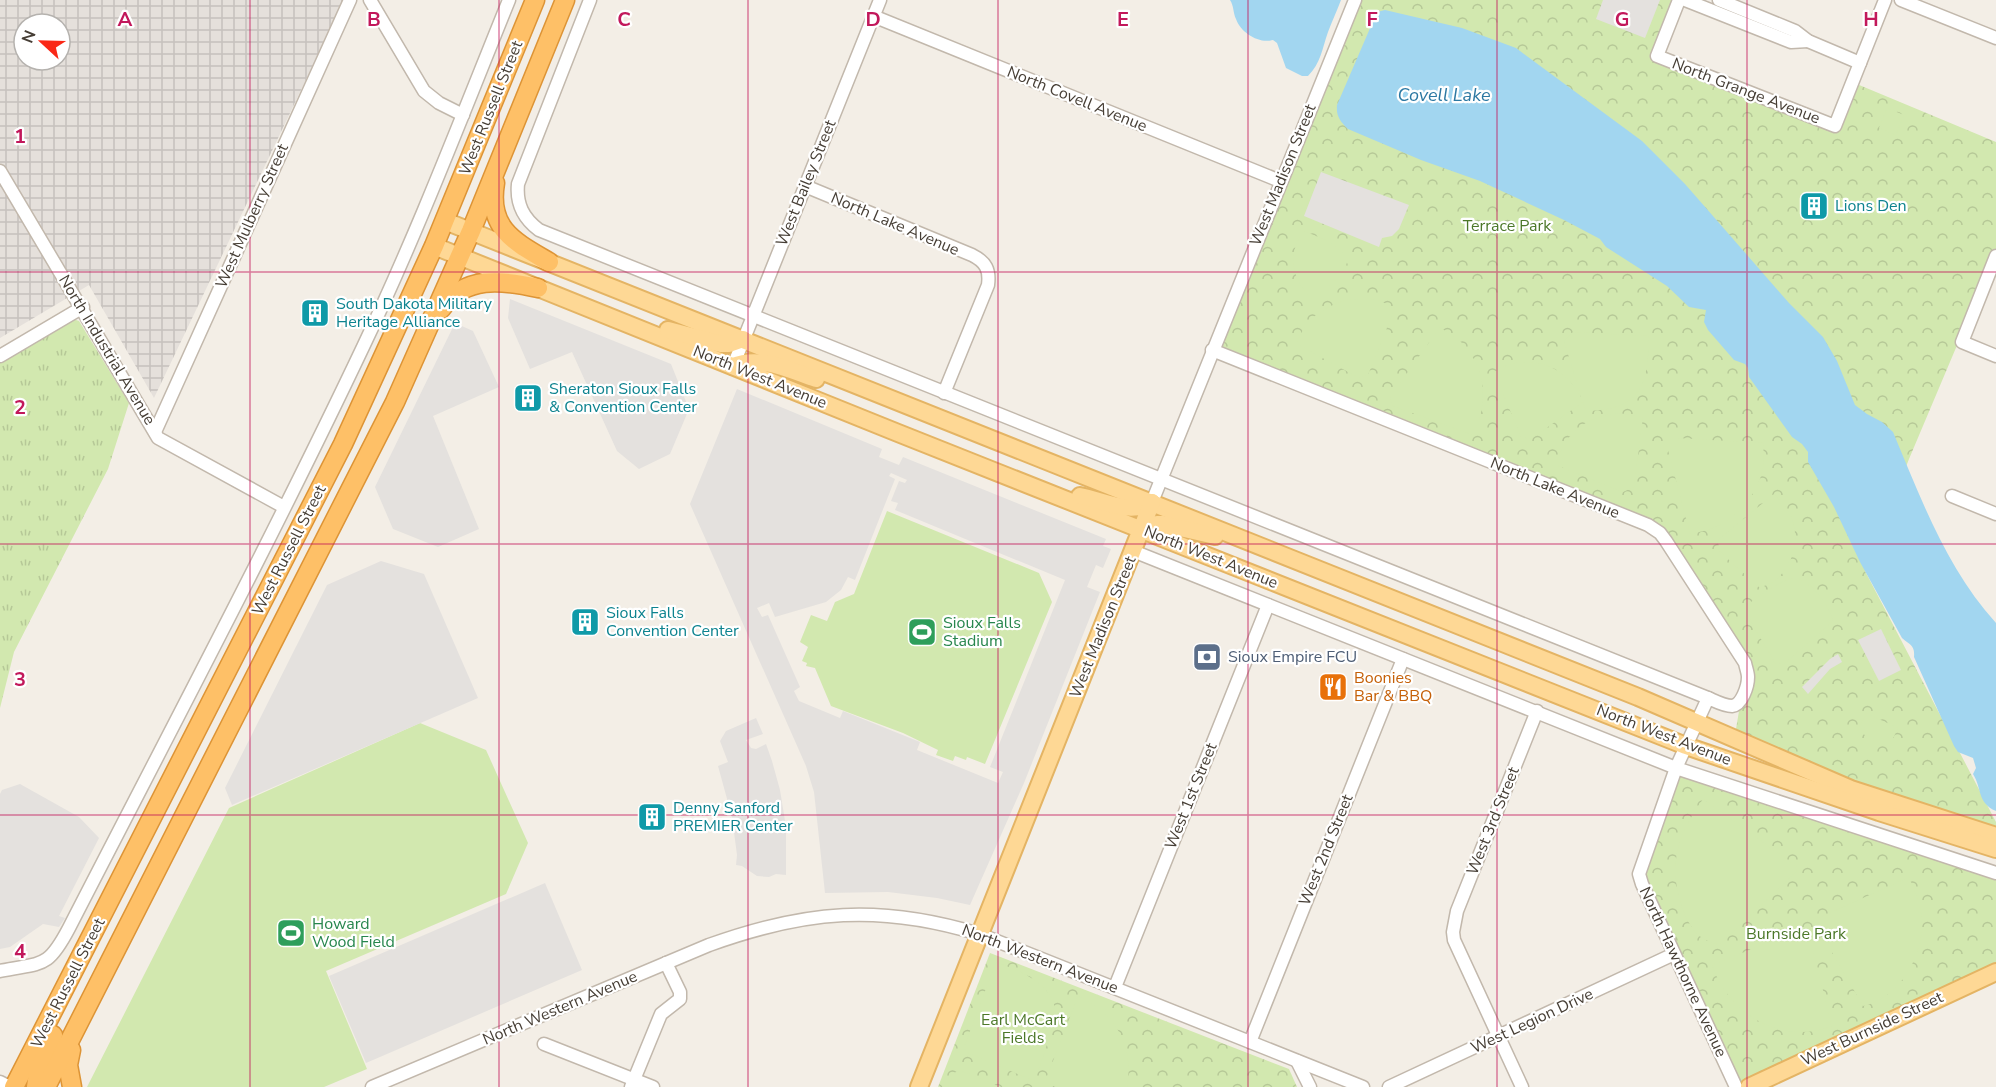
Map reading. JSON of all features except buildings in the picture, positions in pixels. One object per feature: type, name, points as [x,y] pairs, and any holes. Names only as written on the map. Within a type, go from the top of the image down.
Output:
[{"type":"highway","name":"West Russell Street","points":[[12,1087],[343,444],[445,221],[535,0]]},
{"type":"highway","name":"West Russell Street","points":[[46,1087],[369,454],[460,257],[564,0]]},
{"type":"highway","points":[[513,129],[495,182],[494,207],[504,231],[510,237],[549,262]]},
{"type":"highway","points":[[428,328],[451,298],[472,285],[497,281],[538,288]]},
{"type":"highway","points":[[36,1087],[38,1073],[82,954]]},
{"type":"highway","points":[[72,1087],[68,1074],[69,1056],[90,1001]]},
{"type":"main road","name":"North West Avenue","points":[[445,221],[1242,538],[1696,722],[1851,789],[1996,836]]},
{"type":"main road","name":"North West Avenue","points":[[434,246],[1686,746],[1878,812],[1996,849]]},
{"type":"main road","points":[[633,325],[655,327],[721,344],[744,339]]},
{"type":"main road","points":[[733,366],[749,361],[766,363],[846,388],[887,397]]},
{"type":"main road","points":[[1046,492],[1084,496],[1131,508],[1145,507],[1152,502]]},
{"type":"main road","name":"West Madison Street","points":[[919,1087],[1152,502]]},
{"type":"main road","points":[[1141,530],[1163,524],[1215,536],[1242,538]]},
{"type":"main road","name":"West Burnside Street","points":[[1749,1087],[1996,972]]},
{"type":"street","name":"West Mulberry Street","points":[[155,432],[350,0]]},
{"type":"street","points":[[370,0],[424,91],[439,103],[463,115]]},
{"type":"street","name":"West Russell Street","points":[[0,971],[28,968],[39,964],[48,959],[60,944],[284,507],[364,345],[463,115],[509,0]]},
{"type":"street","points":[[590,0],[522,172],[517,191],[521,210],[532,225],[549,235],[1708,698],[1696,722]]},
{"type":"street","name":"West Bailey Street","points":[[733,366],[880,0]]},
{"type":"street","name":"West Madison Street","points":[[1152,502],[1355,0]]},
{"type":"street","name":"North Grange Avenue","points":[[1679,0],[1656,56],[1835,126],[1860,63]]},
{"type":"street","points":[[1685,0],[1791,42],[1808,41]]},
{"type":"street","points":[[1719,0],[1796,31],[1808,41],[1860,63],[1885,0]]},
{"type":"street","points":[[1901,0],[1996,38]]},
{"type":"street","name":"North Covell Avenue","points":[[873,16],[1280,181]]},
{"type":"street","name":"North Industrial Avenue","points":[[0,171],[158,438],[284,507]]},
{"type":"street","name":"North Lake Avenue","points":[[805,186],[972,255],[984,263],[988,269],[988,285],[944,393]]},
{"type":"street","points":[[1996,256],[1962,342],[1996,356]]},
{"type":"street","points":[[0,356],[82,307]]},
{"type":"street","name":"North Lake Avenue","points":[[1212,350],[1654,528],[1666,541],[1745,663],[1748,680],[1744,694],[1737,704],[1731,706],[1708,698]]},
{"type":"street","points":[[1953,496],[1996,514]]},
{"type":"street","name":"North West Avenue","points":[[1133,551],[1676,768],[1996,873]]},
{"type":"street","name":"West 1st Street","points":[[1115,987],[1268,605]]},
{"type":"street","name":"West 2nd Street","points":[[1250,1042],[1403,659]]},
{"type":"street","name":"West 3rd Street","points":[[1499,1036],[1452,932],[1457,911],[1537,711]]},
{"type":"street","name":"North Hawthorne Avenue","points":[[1696,722],[1676,768],[1640,874],[1642,884],[1736,1087]]},
{"type":"street","name":"North Western Avenue","points":[[372,1087],[394,1083],[666,963],[738,934],[785,921],[856,914],[938,923],[979,934],[1363,1087]]},
{"type":"street","name":"West Legion Drive","points":[[1389,1087],[1674,954]]},
{"type":"street","points":[[633,1083],[661,1014],[680,999],[680,992],[666,963]]},
{"type":"street","points":[[1499,1036],[1522,1087]]},
{"type":"street","points":[[544,1044],[633,1083],[653,1087]]},
{"type":"street","points":[[1297,1061],[1310,1087]]},
{"type":"street","name":"West Russell Street","points":[[0,1082],[12,1087]]},
{"type":"shaded area","points":[[0,0],[344,0],[154,398],[89,285],[0,338]]},
{"type":"shaded area","points":[[1603,0],[1660,0],[1645,38],[1596,19]]},
{"type":"shaded area","points":[[1321,172],[1409,205],[1399,229],[1392,236],[1382,238],[1379,247],[1304,216]]},
{"type":"shaded area","points":[[510,299],[671,364],[689,409],[670,454],[639,469],[617,451],[572,352],[530,369],[508,318]]},
{"type":"shaded area","points":[[455,323],[473,331],[499,387],[433,416],[479,529],[438,547],[393,529],[375,487]]},
{"type":"shaded area","points":[[737,389],[882,449],[879,457],[899,465],[903,457],[1106,539],[1103,546],[1111,549],[1103,568],[1096,565],[1087,587],[1100,592],[1024,783],[970,905],[888,892],[825,893],[814,792],[806,766],[690,504]],"holes":[[[891,473],[907,480],[905,483],[899,481],[891,501],[898,503],[895,510],[1065,580],[990,767],[1003,772],[998,783],[917,750],[920,742],[843,711],[840,718],[799,701],[794,691],[800,687],[768,615],[762,617],[757,608],[769,603],[775,617],[826,602],[841,590],[848,577],[855,580],[895,479],[889,476]]]},
{"type":"shaded area","points":[[381,561],[424,574],[478,698],[232,805],[225,788],[327,585]]},
{"type":"shaded area","points":[[1881,629],[1901,670],[1879,681],[1858,640]]},
{"type":"shaded area","points":[[1838,654],[1842,662],[1830,669],[1808,694],[1802,687]]},
{"type":"shaded area","points":[[756,718],[763,734],[746,740],[751,748],[756,749],[766,744],[772,761],[780,790],[786,827],[786,875],[757,876],[742,866],[736,865],[737,855],[732,817],[718,766],[728,762],[720,741],[726,731]]},
{"type":"shaded area","points":[[20,784],[79,817],[99,838],[59,916],[65,918],[59,927],[43,924],[10,947],[0,949],[0,794],[2,790]]},
{"type":"shaded area","points":[[545,883],[582,970],[366,1063],[329,976]]},
{"type":"green space","name":"Terrace Park","points":[[1353,0],[1679,0],[1657,56],[1834,126],[1852,82],[1996,142],[1996,253],[1909,459],[1865,571],[1996,822],[1996,826],[1851,780],[1736,729],[1741,699],[1748,677],[1654,528],[1212,350]]},
{"type":"green space","points":[[1887,108],[1904,115],[1896,135],[1879,128]]},
{"type":"green space","points":[[1304,231],[1328,241],[1348,257],[1340,276],[1312,299],[1300,284],[1293,258],[1298,240]]},
{"type":"green space","points":[[1351,299],[1378,300],[1395,308],[1368,375],[1359,378],[1297,344],[1305,327],[1317,314]]},
{"type":"green space","points":[[73,319],[79,321],[129,403],[108,469],[14,652],[0,708],[0,363]]},
{"type":"green space","points":[[1440,327],[1466,347],[1479,371],[1483,403],[1473,435],[1393,406],[1390,397]]},
{"type":"green space","points":[[1573,332],[1649,336],[1646,369],[1638,392],[1619,406],[1604,410],[1586,411],[1583,402],[1531,439],[1521,437],[1494,372],[1523,362],[1543,364],[1562,374],[1581,397],[1564,341]]},
{"type":"green space","points":[[1619,413],[1643,417],[1634,487],[1623,492],[1556,465],[1565,444],[1578,428],[1596,418]]},
{"type":"green space","points":[[1677,438],[1763,443],[1763,468],[1755,489],[1737,512],[1713,528],[1690,534],[1668,450]]},
{"type":"green space","points":[[1774,494],[1788,510],[1793,520],[1794,547],[1783,572],[1775,580],[1760,588],[1718,550],[1719,539]]},
{"type":"green space","name":"Sioux Falls Stadium","points":[[887,511],[1039,573],[1052,602],[985,764],[967,757],[966,760],[955,756],[953,761],[936,755],[938,750],[903,733],[831,706],[815,668],[806,666],[807,663],[802,661],[808,647],[800,642],[811,615],[827,621],[835,602],[854,594]]},
{"type":"green space","points":[[1795,578],[1814,589],[1828,608],[1833,621],[1784,664],[1775,663],[1751,622],[1747,605],[1776,585]]},
{"type":"green space","points":[[1866,713],[1898,728],[1889,747],[1857,731]]},
{"type":"green space","name":"Howard Wood Field","points":[[420,723],[486,750],[528,843],[506,894],[326,971],[367,1069],[324,1087],[87,1087],[229,808]]},
{"type":"green space","name":"Burnside Park","points":[[1676,768],[1996,873],[1996,972],[1736,1087],[1642,884]]},
{"type":"green space","points":[[1703,799],[1796,866],[1797,871],[1719,945],[1703,938],[1689,924],[1676,883],[1677,853],[1681,838]]},
{"type":"green space","points":[[1909,877],[1921,913],[1922,928],[1915,957],[1900,983],[1877,1001],[1863,1006],[1817,926],[1819,918]]},
{"type":"green space","points":[[1804,928],[1808,930],[1832,1026],[1813,1031],[1794,1032],[1759,1021],[1744,1011],[1730,998],[1712,965]]},
{"type":"green space","name":"Earl McCart Fields","points":[[990,953],[1289,1069],[1297,1087],[938,1087]]},
{"type":"green space","points":[[996,962],[1033,979],[1048,992],[1053,1001],[1054,1022],[1034,1081],[966,1052],[964,1047]]},
{"type":"green space","points":[[1078,996],[1103,1012],[1119,1032],[1128,1058],[1127,1087],[1056,1087],[1048,1084],[1046,1079]]},
{"type":"green space","points":[[960,1070],[1000,1087],[948,1087],[954,1073]]},
{"type":"water","points":[[1230,0],[1341,0],[1318,61],[1308,76],[1302,76],[1286,68],[1277,43],[1273,40],[1256,39],[1242,29],[1235,17]]},
{"type":"water","name":"Covell Lake","points":[[1385,10],[1462,28],[1516,48],[1642,141],[1685,184],[1789,303],[1823,337],[1837,361],[1855,405],[1893,432],[1925,508],[1949,557],[1963,580],[1996,623],[1996,811],[1990,808],[1983,799],[1973,774],[1976,768],[1973,758],[1958,752],[1954,746],[1914,657],[1913,648],[1902,638],[1860,562],[1834,507],[1808,462],[1808,452],[1792,437],[1749,377],[1745,364],[1734,360],[1708,330],[1704,322],[1706,310],[1689,307],[1667,286],[1606,247],[1600,239],[1564,220],[1480,181],[1421,160],[1348,129],[1341,121],[1337,105],[1377,12]]},
{"type":"place","name":"Lions Den","points":[[1814,206]]},
{"type":"place","name":"South Dakota Military Heritage Alliance","points":[[315,313]]},
{"type":"place","name":"Sheraton Sioux Falls & Convention Center","points":[[528,398]]},
{"type":"place","name":"Sioux Falls Convention Center","points":[[585,622]]},
{"type":"place","name":"Sioux Falls Stadium","points":[[922,632]]},
{"type":"place","name":"Sioux Empire FCU","points":[[1207,657]]},
{"type":"place","name":"Boonies Bar & BBQ","points":[[1333,687]]},
{"type":"place","name":"Denny Sanford PREMIER Center","points":[[652,817]]},
{"type":"place","name":"Howard Wood Field","points":[[291,933]]}]
